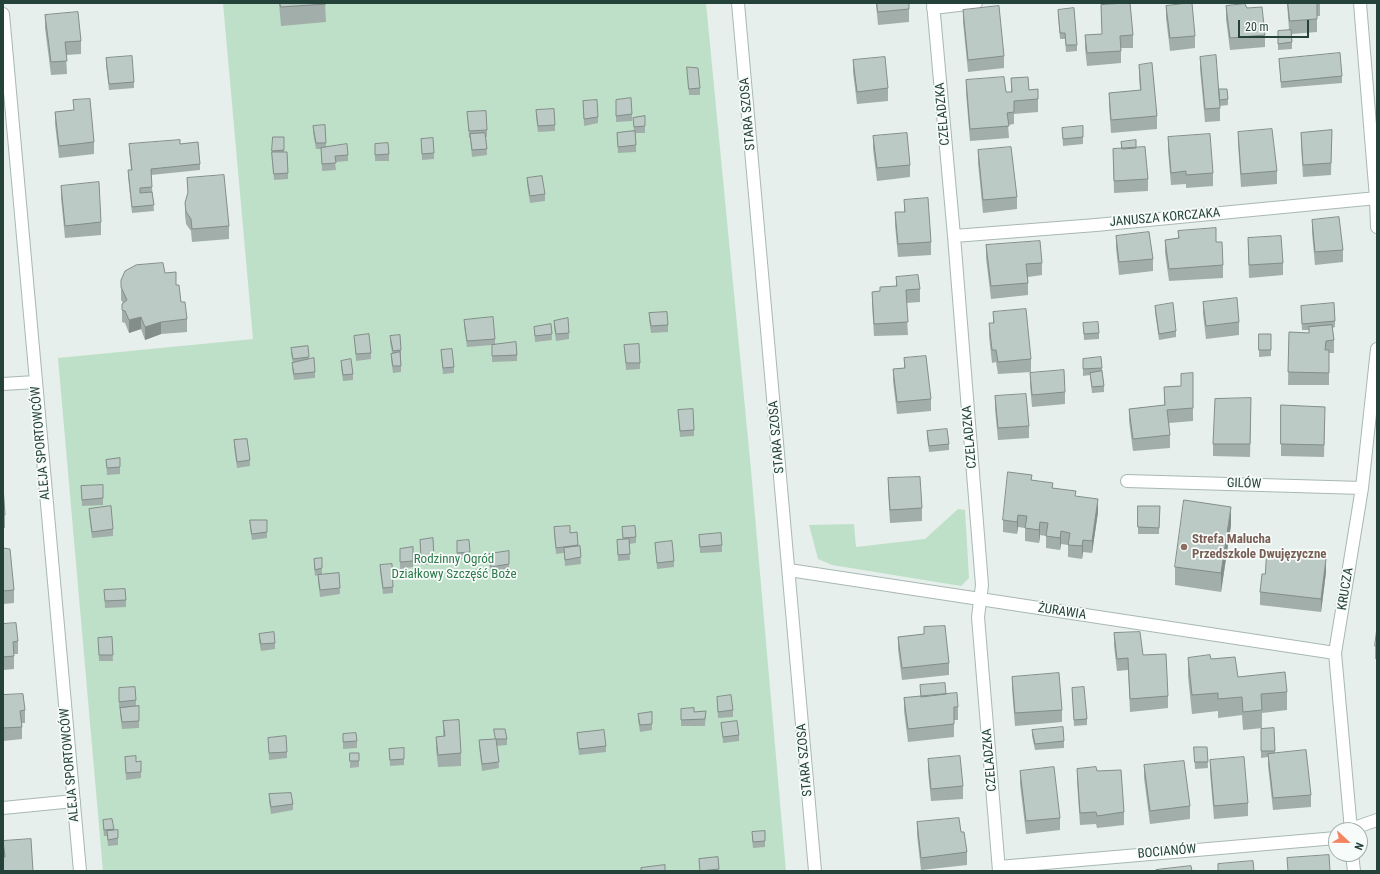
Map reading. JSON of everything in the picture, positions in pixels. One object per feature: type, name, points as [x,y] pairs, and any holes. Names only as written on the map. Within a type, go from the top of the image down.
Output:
[{"type":"street","name":"STARA SZOSA","points":[[738,3],[815,871]]},
{"type":"street","points":[[933,5],[976,3]]},
{"type":"street","points":[[1360,3],[1377,198],[1377,227]]},
{"type":"street","name":"CZELADZKA","points":[[933,5],[954,236],[982,585],[978,617],[999,869]]},
{"type":"street","name":"ALEJA SPORTOWCÓW","points":[[3,14],[80,871]]},
{"type":"street","name":"JANUSZA KORCZAKA","points":[[954,236],[1104,224],[1377,198]]},
{"type":"street","name":"KRUCZA","points":[[1350,822],[1335,653],[1362,488],[1377,349]]},
{"type":"street","points":[[3,384],[35,382]]},
{"type":"street","name":"GILÓW","points":[[1127,480],[1362,488]]},
{"type":"street","name":"ŻURAWIA","points":[[789,570],[1335,653]]},
{"type":"street","points":[[3,808],[74,802]]},
{"type":"street","name":"BOCIANÓW","points":[[999,869],[1328,839]]},
{"type":"green space","name":"Rodzinny Ogród Działkowy Szczęść Boże","points":[[223,3],[706,3],[751,470],[786,871],[103,871],[58,358],[253,339]]},
{"type":"green space","points":[[958,509],[965,510],[969,578],[961,586],[832,565],[818,559],[809,525],[854,524],[856,547],[925,539]]},
{"type":"building","points":[[280,3],[325,3],[326,4],[281,7]]},
{"type":"building","points":[[877,3],[909,3],[909,9],[878,12]]},
{"type":"building","points":[[1130,3],[1133,35],[1120,36],[1121,51],[1087,53],[1085,35],[1102,34],[1101,5]]},
{"type":"building","points":[[1192,3],[1195,36],[1170,38],[1166,6]]},
{"type":"building","points":[[1288,3],[1317,3],[1317,19],[1290,21]]},
{"type":"building","points":[[1245,4],[1247,8],[1262,7],[1265,35],[1230,38],[1226,6]]},
{"type":"building","points":[[999,6],[1004,56],[968,60],[963,10]]},
{"type":"building","points":[[1074,8],[1077,45],[1066,45],[1065,33],[1060,33],[1058,10]]},
{"type":"building","points":[[78,12],[81,41],[65,42],[67,61],[51,62],[45,15]]},
{"type":"building","points":[[1291,30],[1292,42],[1278,44],[1278,31]]},
{"type":"building","points":[[1340,53],[1342,76],[1281,82],[1279,59]]},
{"type":"building","points":[[1216,55],[1220,108],[1205,109],[1200,57]]},
{"type":"building","points":[[132,56],[134,82],[109,84],[106,58]]},
{"type":"building","points":[[885,57],[888,88],[857,92],[853,60]]},
{"type":"building","points":[[1152,63],[1157,116],[1111,120],[1109,93],[1141,90],[1139,65]]},
{"type":"building","points":[[687,67],[698,68],[700,88],[689,89]]},
{"type":"building","points":[[1004,77],[1006,92],[1012,92],[1011,78],[1028,77],[1029,90],[1038,89],[1038,99],[1014,101],[1014,112],[1007,113],[1009,126],[970,129],[966,80]]},
{"type":"building","points":[[1219,89],[1227,89],[1228,99],[1220,100]]},
{"type":"building","points":[[631,98],[632,114],[616,116],[616,100]]},
{"type":"building","points":[[90,99],[94,142],[59,146],[55,112],[74,110],[73,100]]},
{"type":"building","points":[[597,100],[598,117],[584,119],[583,101]]},
{"type":"building","points":[[554,109],[555,125],[538,126],[536,110]]},
{"type":"building","points":[[486,111],[487,130],[469,131],[467,112]]},
{"type":"building","points":[[645,116],[645,126],[634,127],[633,118]]},
{"type":"building","points":[[325,125],[326,143],[316,143],[313,126]]},
{"type":"building","points":[[1083,126],[1083,137],[1063,139],[1062,128]]},
{"type":"building","points":[[1272,129],[1277,171],[1241,174],[1238,132]]},
{"type":"building","points":[[1332,130],[1331,163],[1303,165],[1301,133]]},
{"type":"building","points":[[635,131],[636,145],[618,147],[617,133]]},
{"type":"building","points":[[485,133],[487,149],[472,150],[470,134]]},
{"type":"building","points":[[907,133],[910,165],[877,168],[873,136]]},
{"type":"building","points":[[1210,134],[1213,173],[1186,175],[1186,171],[1171,173],[1168,137]]},
{"type":"building","points":[[273,137],[284,137],[284,150],[272,151]]},
{"type":"building","points":[[433,138],[434,153],[422,154],[421,139]]},
{"type":"building","points":[[180,140],[180,144],[198,142],[200,164],[151,169],[152,187],[140,188],[140,193],[152,192],[154,205],[132,207],[128,170],[132,170],[129,144]]},
{"type":"building","points":[[1136,140],[1136,148],[1122,149],[1121,142]]},
{"type":"building","points":[[388,143],[389,154],[375,155],[375,144]]},
{"type":"building","points":[[347,144],[348,155],[335,156],[336,163],[322,164],[321,148]]},
{"type":"building","points":[[1011,147],[1017,197],[983,200],[978,150]]},
{"type":"building","points":[[1145,147],[1148,179],[1114,181],[1113,149]]},
{"type":"building","points":[[272,152],[287,152],[288,173],[274,174]]},
{"type":"building","points":[[224,175],[229,226],[192,229],[191,219],[186,212],[185,203],[188,192],[187,178]]},
{"type":"building","points":[[542,176],[545,194],[530,196],[527,178]]},
{"type":"building","points":[[99,182],[101,222],[65,226],[61,186]]},
{"type":"building","points":[[928,198],[931,242],[898,244],[895,212],[905,212],[904,200]]},
{"type":"building","points":[[1339,217],[1343,250],[1315,252],[1312,220]]},
{"type":"building","points":[[1216,228],[1216,242],[1222,242],[1223,265],[1169,269],[1165,240],[1179,238],[1178,231]]},
{"type":"building","points":[[1149,232],[1153,259],[1119,262],[1116,236]]},
{"type":"building","points":[[1281,236],[1283,263],[1249,265],[1248,238]]},
{"type":"building","points":[[1040,241],[1042,263],[1026,264],[1028,283],[991,286],[986,245]]},
{"type":"building","points":[[163,263],[165,273],[176,272],[176,285],[179,285],[181,302],[185,302],[187,319],[161,322],[145,327],[141,317],[129,320],[125,311],[122,310],[122,304],[127,300],[121,287],[121,280],[125,271],[136,265]]},
{"type":"building","points":[[918,275],[920,289],[906,290],[908,322],[874,324],[872,292],[880,291],[880,287],[897,286],[896,277]]},
{"type":"building","points":[[1237,298],[1239,322],[1206,326],[1203,302]]},
{"type":"building","points":[[1173,303],[1176,331],[1159,334],[1155,306]]},
{"type":"building","points":[[1334,303],[1335,321],[1302,324],[1301,306]]},
{"type":"building","points":[[1026,309],[1031,359],[998,362],[996,350],[992,350],[989,323],[994,323],[993,312]]},
{"type":"building","points":[[667,312],[668,325],[651,326],[649,313]]},
{"type":"building","points":[[493,317],[495,339],[467,341],[464,320]]},
{"type":"building","points":[[568,318],[569,333],[556,334],[554,321]]},
{"type":"building","points":[[1098,322],[1099,333],[1084,334],[1083,323]]},
{"type":"building","points":[[551,324],[552,334],[535,336],[534,327]]},
{"type":"building","points":[[1332,325],[1334,340],[1326,341],[1325,350],[1329,350],[1329,373],[1288,372],[1289,332],[1309,333],[1309,327]]},
{"type":"building","points":[[369,334],[371,353],[356,354],[354,336]]},
{"type":"building","points":[[1259,334],[1271,334],[1271,350],[1259,350]]},
{"type":"building","points":[[400,335],[401,350],[393,351],[390,336]]},
{"type":"building","points":[[516,342],[517,355],[492,356],[492,345]]},
{"type":"building","points":[[639,344],[640,363],[626,363],[624,345]]},
{"type":"building","points":[[308,346],[309,357],[293,359],[291,348]]},
{"type":"building","points":[[452,349],[454,367],[443,368],[441,350]]},
{"type":"building","points":[[400,352],[401,366],[393,366],[391,354]]},
{"type":"building","points":[[926,356],[931,399],[897,402],[893,369],[905,368],[904,358]]},
{"type":"building","points":[[1101,357],[1102,368],[1083,369],[1083,359]]},
{"type":"building","points":[[314,358],[315,372],[294,374],[292,363]]},
{"type":"building","points":[[351,359],[353,374],[343,375],[341,361]]},
{"type":"building","points":[[1064,370],[1065,392],[1032,395],[1030,373]]},
{"type":"building","points":[[1102,371],[1104,386],[1092,387],[1090,373]]},
{"type":"building","points":[[1193,373],[1193,408],[1167,410],[1170,435],[1133,439],[1129,409],[1165,405],[1164,387],[1181,386],[1181,374]]},
{"type":"building","points":[[1026,394],[1029,426],[998,428],[995,396]]},
{"type":"building","points":[[1251,398],[1250,444],[1213,444],[1215,399]]},
{"type":"building","points":[[1281,405],[1325,407],[1324,445],[1281,444]]},
{"type":"building","points":[[693,409],[694,430],[680,431],[678,410]]},
{"type":"building","points":[[947,429],[949,444],[929,446],[927,431]]},
{"type":"building","points":[[247,439],[250,460],[237,462],[234,440]]},
{"type":"building","points":[[120,458],[120,467],[107,468],[106,460]]},
{"type":"building","points":[[1008,472],[1032,475],[1031,480],[1053,483],[1052,488],[1076,491],[1075,496],[1098,499],[1092,541],[1083,540],[1082,546],[1068,545],[1070,533],[1061,531],[1060,538],[1046,536],[1048,523],[1040,522],[1039,530],[1025,528],[1027,516],[1018,515],[1017,522],[1003,520]]},
{"type":"building","points":[[920,477],[922,508],[890,510],[888,478]]},
{"type":"building","points":[[103,485],[103,498],[82,500],[81,486]]},
{"type":"building","points":[[3,486],[5,515],[3,515]]},
{"type":"building","points":[[1184,500],[1231,507],[1221,573],[1175,567]]},
{"type":"building","points":[[111,506],[113,529],[92,532],[89,509]]},
{"type":"building","points":[[1138,506],[1160,506],[1159,528],[1138,527]]},
{"type":"building","points":[[250,520],[267,520],[267,532],[252,534]]},
{"type":"building","points":[[570,526],[570,533],[577,532],[578,545],[556,548],[554,527]]},
{"type":"building","points":[[635,526],[636,537],[623,538],[622,527]]},
{"type":"building","points":[[721,533],[722,545],[700,547],[699,535]]},
{"type":"building","points":[[433,538],[434,558],[421,558],[420,540]]},
{"type":"building","points":[[629,539],[630,554],[618,555],[617,540]]},
{"type":"building","points":[[469,540],[470,552],[457,553],[457,541]]},
{"type":"building","points":[[672,541],[674,561],[657,563],[655,543]]},
{"type":"building","points":[[580,546],[581,557],[565,560],[564,548]]},
{"type":"building","points":[[413,547],[413,561],[400,562],[400,549]]},
{"type":"building","points":[[3,548],[10,549],[14,590],[3,591]]},
{"type":"building","points":[[509,551],[509,564],[491,567],[489,554]]},
{"type":"building","points":[[1267,553],[1294,554],[1294,556],[1326,559],[1321,599],[1260,592],[1262,574],[1265,574]]},
{"type":"building","points":[[322,558],[322,568],[315,570],[314,559]]},
{"type":"building","points":[[392,564],[393,587],[383,588],[380,565]]},
{"type":"building","points":[[339,573],[340,588],[320,590],[318,575]]},
{"type":"building","points":[[125,589],[126,600],[105,601],[104,590]]},
{"type":"building","points":[[16,623],[18,641],[13,642],[14,656],[3,657],[3,624]]},
{"type":"building","points":[[945,626],[949,663],[902,668],[898,637],[924,634],[924,627]]},
{"type":"building","points":[[1377,628],[1377,647],[1375,646]]},
{"type":"building","points":[[274,632],[275,643],[261,644],[259,634]]},
{"type":"building","points":[[1140,632],[1143,655],[1166,654],[1168,696],[1130,699],[1128,658],[1117,659],[1114,633]]},
{"type":"building","points":[[112,637],[113,655],[99,655],[98,638]]},
{"type":"building","points":[[1210,655],[1211,659],[1235,657],[1238,677],[1285,672],[1287,692],[1261,694],[1262,710],[1243,712],[1242,697],[1218,699],[1218,693],[1192,695],[1188,658]]},
{"type":"building","points":[[1059,673],[1062,710],[1015,713],[1012,677]]},
{"type":"building","points":[[945,683],[946,694],[921,697],[920,685]]},
{"type":"building","points":[[135,687],[136,700],[119,702],[119,688]]},
{"type":"building","points":[[1084,687],[1087,719],[1074,720],[1072,688]]},
{"type":"building","points":[[957,693],[958,707],[954,707],[954,724],[908,729],[904,698]]},
{"type":"building","points":[[23,694],[25,710],[20,711],[22,727],[3,728],[3,695]]},
{"type":"building","points":[[731,695],[733,710],[718,712],[717,697]]},
{"type":"building","points":[[139,706],[139,721],[122,722],[120,708]]},
{"type":"building","points":[[694,708],[694,712],[706,711],[705,719],[681,720],[681,709]]},
{"type":"building","points":[[652,712],[652,724],[640,725],[638,714]]},
{"type":"building","points":[[459,720],[461,753],[438,755],[436,737],[445,736],[443,721]]},
{"type":"building","points":[[737,721],[739,735],[723,737],[721,723]]},
{"type":"building","points":[[1063,727],[1064,741],[1035,744],[1032,730]]},
{"type":"building","points":[[1274,728],[1275,751],[1261,751],[1261,729]]},
{"type":"building","points":[[494,729],[505,729],[507,739],[496,739],[499,762],[482,764],[479,740],[495,739]]},
{"type":"building","points":[[604,730],[606,746],[579,749],[577,733]]},
{"type":"building","points":[[356,733],[357,741],[343,742],[343,734]]},
{"type":"building","points":[[286,736],[287,752],[269,753],[268,738]]},
{"type":"building","points":[[1194,747],[1207,747],[1208,762],[1195,762]]},
{"type":"building","points":[[404,748],[404,759],[390,760],[389,749]]},
{"type":"building","points":[[1306,750],[1311,795],[1273,798],[1268,754]]},
{"type":"building","points":[[350,753],[359,753],[359,761],[350,761]]},
{"type":"building","points":[[136,756],[136,762],[141,761],[141,772],[126,773],[125,757]]},
{"type":"building","points":[[960,756],[963,786],[931,789],[928,759]]},
{"type":"building","points":[[1244,757],[1248,803],[1214,806],[1210,760]]},
{"type":"building","points":[[1184,761],[1190,806],[1150,811],[1144,765]]},
{"type":"building","points":[[1054,767],[1060,818],[1026,821],[1020,771]]},
{"type":"building","points":[[1096,767],[1097,771],[1121,770],[1124,812],[1097,816],[1096,812],[1080,813],[1077,769]]},
{"type":"building","points":[[291,793],[293,804],[271,807],[269,794]]},
{"type":"building","points":[[959,818],[961,832],[964,832],[967,852],[921,858],[917,822]]},
{"type":"building","points":[[112,819],[114,829],[104,830],[103,820]]},
{"type":"building","points":[[118,830],[118,838],[108,840],[107,831]]},
{"type":"building","points":[[765,831],[765,841],[753,842],[752,832]]},
{"type":"building","points":[[31,839],[33,871],[3,871],[3,857],[5,857],[3,841]]},
{"type":"building","points":[[1328,855],[1330,871],[1288,871],[1287,858]]},
{"type":"building","points":[[718,857],[719,869],[700,871],[699,859]]},
{"type":"building","points":[[1253,861],[1254,871],[1218,871],[1218,864]]},
{"type":"building","points":[[665,865],[665,871],[641,871],[641,868]]},
{"type":"building","points":[[1191,866],[1192,871],[1156,871],[1156,870]]},
{"type":"place","name":"Strefa Malucha Przedszkole Dwujęzyczne","points":[[1184,547]]}]
